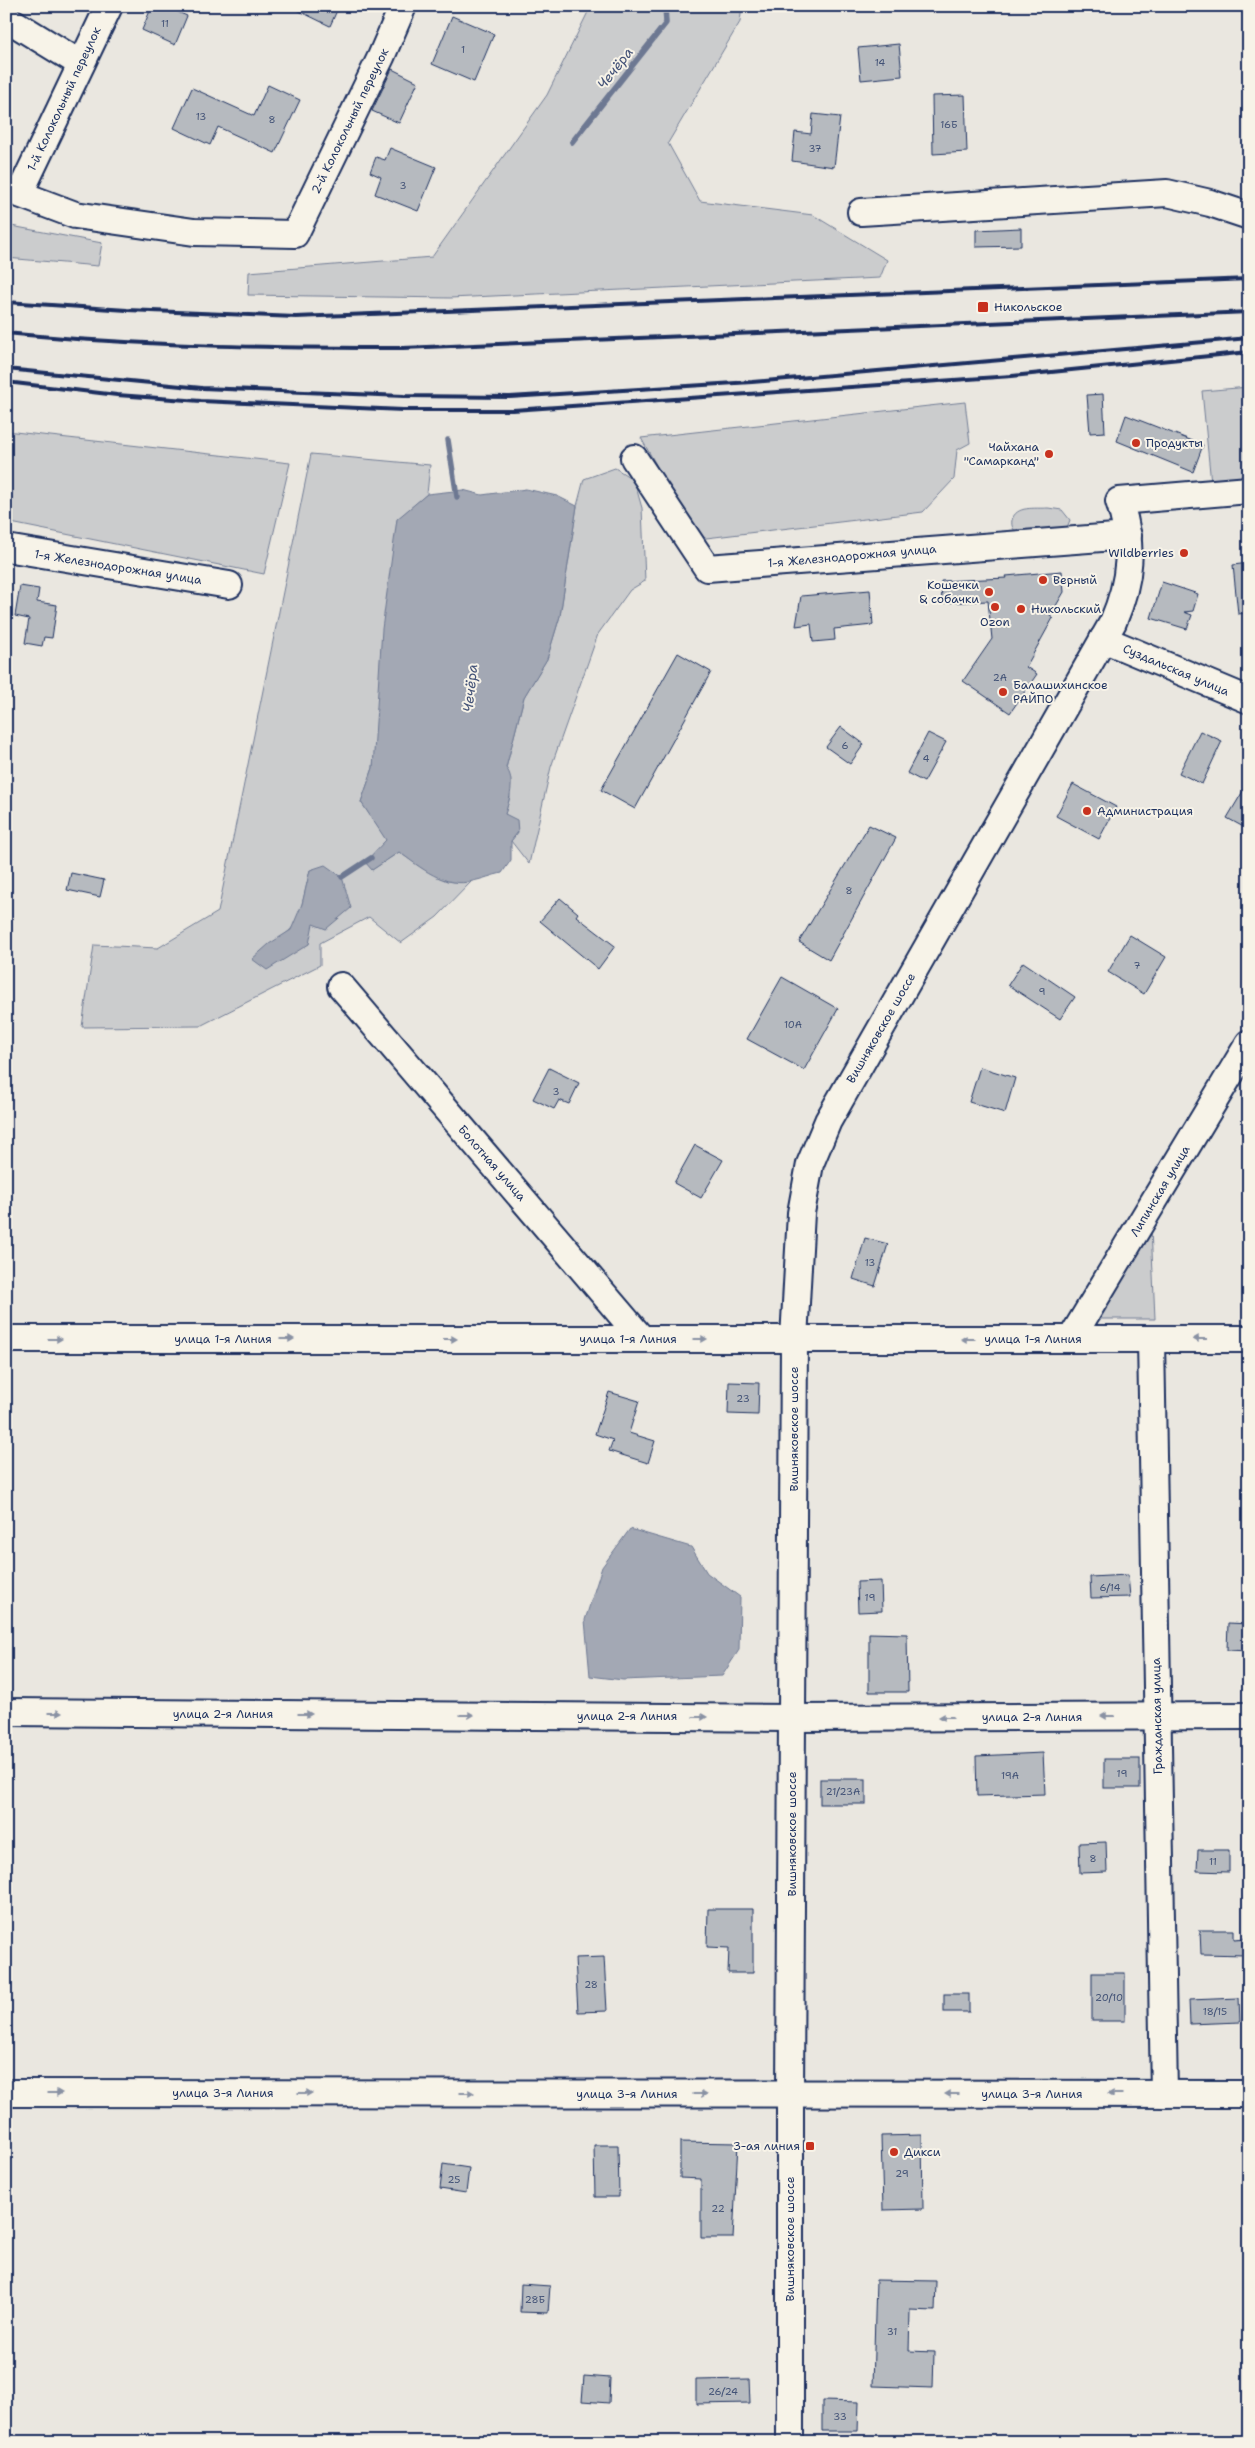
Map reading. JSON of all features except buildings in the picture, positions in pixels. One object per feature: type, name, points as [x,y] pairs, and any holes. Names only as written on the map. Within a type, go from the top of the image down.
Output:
[{"type":"street","name":"1-й Колокольный переулок","points":[[13,191],[81,64],[109,6]]},
{"type":"street","name":"2-й Колокольный переулок","points":[[13,191],[75,215],[194,232],[295,234],[381,57],[403,6]]},
{"type":"street","points":[[6,18],[81,64]]},
{"type":"street","points":[[861,212],[1166,193],[1210,203],[1249,216]]},
{"type":"street","name":"1-я Железнодорожная улица","points":[[634,458],[707,568],[1128,536]]},
{"type":"street","name":"Вишняковское шоссе","points":[[790,2442],[794,1339],[801,1213],[810,1164],[828,1121],[1103,639],[1120,605],[1129,563],[1128,536],[1119,501],[1249,490]]},
{"type":"street","name":"1-я Железнодорожная улица","points":[[6,548],[229,585]]},
{"type":"street","name":"Суздальская улица","points":[[1103,639],[1249,700]]},
{"type":"street","name":"Болотная улица","points":[[341,986],[642,1339]]},
{"type":"street","name":"Липинская улица","points":[[1071,1339],[1249,1043]]},
{"type":"street","name":"улица 1-я Линия","points":[[6,1339],[1249,1339]]},
{"type":"street","name":"Гражданская улица","points":[[1151,1339],[1164,2094]]},
{"type":"street","name":"улица 2-я Линия","points":[[6,1712],[793,1718],[1249,1716]]},
{"type":"street","name":"улица 3-я Линия","points":[[6,2093],[1249,2094]]},
{"type":"shaded area","points":[[591,6],[742,6],[740,22],[668,143],[700,201],[813,215],[887,260],[880,278],[450,298],[248,295],[249,272],[432,257],[547,95]]},
{"type":"shaded area","points":[[6,225],[102,243],[98,266],[6,258]]},
{"type":"shaded area","points":[[1249,387],[1249,479],[1211,483],[1202,391]]},
{"type":"shaded area","points":[[965,402],[970,443],[957,450],[954,479],[923,512],[698,539],[641,438]]},
{"type":"shaded area","points":[[6,431],[290,463],[264,574],[6,522]]},
{"type":"shaded area","points":[[311,454],[430,465],[427,494],[397,520],[373,768],[361,802],[387,840],[372,870],[399,852],[422,868],[447,881],[471,882],[437,917],[401,943],[369,917],[320,943],[320,965],[200,1026],[82,1027],[94,945],[158,948],[218,912]],"holes":[[[310,870],[309,944],[253,959],[286,934],[294,925],[303,902]]]},
{"type":"shaded area","points":[[615,468],[634,480],[642,508],[645,581],[630,590],[598,634],[551,767],[529,864],[511,841],[518,832],[505,814],[510,797],[506,768],[524,697],[547,659],[560,616],[577,506],[584,479]]},
{"type":"shaded area","points":[[1048,508],[1062,510],[1070,520],[1066,530],[1018,533],[1014,529],[1012,520],[1017,512],[1027,509]]},
{"type":"shaded area","points":[[1151,1228],[1155,1319],[1095,1319]]},
{"type":"water","points":[[526,489],[557,496],[577,506],[560,616],[547,659],[524,697],[506,768],[511,778],[511,784],[510,797],[505,814],[517,820],[518,832],[511,841],[511,860],[502,873],[463,883],[453,882],[433,875],[399,852],[372,870],[365,862],[386,840],[361,802],[373,768],[382,629],[397,519],[427,494],[463,490],[482,495]]},
{"type":"water","points":[[325,865],[342,877],[351,908],[326,929],[313,924],[309,944],[267,970],[252,959],[269,944],[291,930],[302,904],[310,870]]},
{"type":"water","points":[[630,1529],[691,1547],[707,1573],[740,1597],[739,1650],[722,1676],[623,1680],[590,1676],[585,1620],[602,1567]]},
{"type":"waterway","name":"Чечёра","points":[[572,142],[666,23],[665,6]]},
{"type":"waterway","name":"Чечёра","points":[[448,440],[457,497]]},
{"type":"waterway","name":"Чечёра","points":[[342,877],[371,858]]},
{"type":"railway","points":[[6,302],[127,310],[296,317],[1249,279]]},
{"type":"railway","points":[[6,333],[105,341],[205,345],[403,348],[1249,312]]},
{"type":"railway","points":[[6,369],[202,388],[404,396],[510,397],[752,382],[1249,338]]},
{"type":"railway","points":[[6,382],[117,395],[201,401],[403,410],[513,410],[1012,376],[1249,352]]},
{"type":"place","name":"Никольское","points":[[983,307]]},
{"type":"place","name":"Продукты","points":[[1136,443]]},
{"type":"place","name":"Чайхана \"Самарканд\"","points":[[1049,454]]},
{"type":"place","name":"Wildberries","points":[[1184,553]]},
{"type":"place","name":"Верный","points":[[1043,580]]},
{"type":"place","name":"Кошечки & собачки","points":[[989,592]]},
{"type":"place","name":"Ozon","points":[[995,607]]},
{"type":"place","name":"Никольский","points":[[1021,609]]},
{"type":"place","name":"Балашихинское РАЙПО","points":[[1003,692]]},
{"type":"place","name":"Администрация","points":[[1087,811]]},
{"type":"place","name":"3-ая линия","points":[[810,2146]]},
{"type":"place","name":"Дикси","points":[[894,2152]]}]
